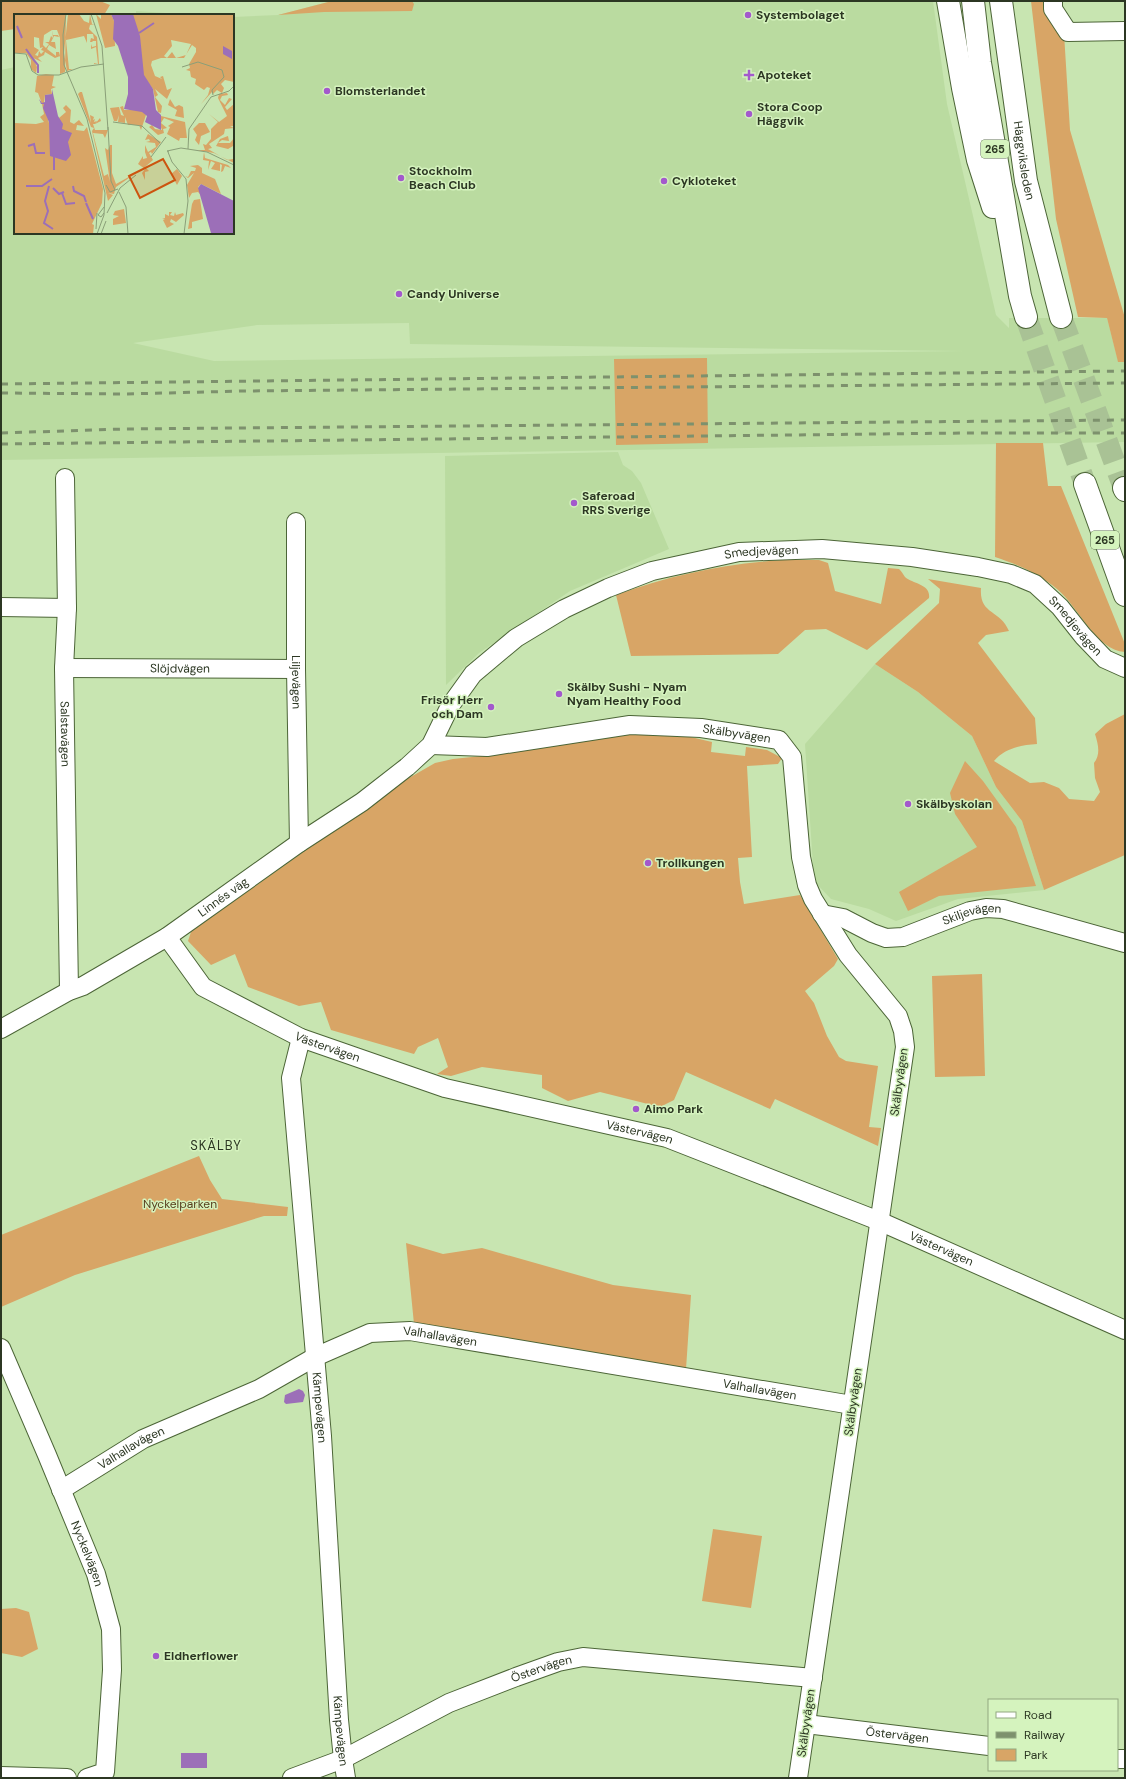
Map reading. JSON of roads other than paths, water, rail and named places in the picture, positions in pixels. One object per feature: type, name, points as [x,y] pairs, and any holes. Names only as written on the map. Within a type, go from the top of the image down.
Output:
[{"type":"highway","points":[[948,1],[963,88],[978,160],[1020,296]]},
{"type":"highway","name":"265","points":[[972,1],[980,63],[1020,296],[1026,318]]},
{"type":"highway","name":"Häggviksleden","points":[[1001,1],[1026,181],[1061,317]]},
{"type":"highway","name":"265","points":[[1012,1],[1013,90]]},
{"type":"highway","name":"265","points":[[1085,484],[1125,595]]},
{"type":"street","points":[[1053,1],[1053,9],[1068,32],[1125,31]]},
{"type":"street","name":"Salstavägen","points":[[65,478],[67,608],[64,668],[69,991]]},
{"type":"street","name":"Liljevägen","points":[[296,522],[296,669],[299,843]]},
{"type":"street","name":"Smedjevägen","points":[[431,745],[450,706],[473,674],[516,638],[564,609],[608,588],[652,571],[739,552],[822,549],[882,553],[932,559],[1011,574],[1035,584],[1060,607],[1083,636],[1105,659],[1125,668]]},
{"type":"street","points":[[1,607],[67,608]]},
{"type":"street","name":"Slöjdvägen","points":[[64,668],[296,669]]},
{"type":"street","name":"Skälbyvägen","points":[[431,745],[487,747],[630,725],[700,728],[779,740],[792,757],[801,857],[807,885],[822,914],[848,955],[898,1016],[903,1031],[904,1047],[798,1778]]},
{"type":"street","name":"Linnés väg","points":[[1,1028],[69,991],[83,986],[167,938],[299,843],[362,802],[407,767],[431,745]]},
{"type":"street","name":"Skiljevägen","points":[[822,914],[843,918],[872,933],[886,938],[903,937],[970,911],[986,908],[1003,909],[1125,943]]},
{"type":"street","name":"Västervägen","points":[[167,938],[203,987],[301,1038],[445,1088],[667,1138],[879,1221],[1125,1330]]},
{"type":"street","name":"Kämpevägen","points":[[301,1038],[291,1078],[322,1436],[343,1759],[346,1778]]},
{"type":"street","name":"Valhallavägen","points":[[61,1490],[143,1439],[259,1389],[315,1357],[370,1333],[410,1330],[852,1404]]},
{"type":"street","name":"Nyckelvägen","points":[[1,1348],[96,1574],[112,1629],[112,1670],[105,1772],[87,1778]]},
{"type":"street","name":"Östervägen","points":[[292,1778],[343,1759],[449,1703],[558,1662],[583,1657],[813,1678]]},
{"type":"street","name":"Östervägen","points":[[806,1724],[988,1746]]},
{"type":"street","points":[[1,1776],[67,1778]]},
{"type":"tunnel","points":[[1026,317],[1085,484]]},
{"type":"tunnel","points":[[1061,317],[1124,488]]},
{"type":"railway","points":[[1,384],[1125,371]]},
{"type":"railway","points":[[1,393],[125,394],[243,391],[1125,383]]},
{"type":"railway","points":[[1,433],[124,429],[1125,420]]},
{"type":"railway","points":[[1,444],[964,433],[1125,433]]},
{"type":"place","name":"Systembolaget","points":[[748,15]]},
{"type":"place","name":"Apoteket","points":[[749,75]]},
{"type":"place","name":"Blomsterlandet","points":[[327,91]]},
{"type":"place","name":"Stora Coop Häggvik","points":[[749,114]]},
{"type":"place","name":"Stockholm Beach Club","points":[[401,178]]},
{"type":"place","name":"Cykloteket","points":[[664,181]]},
{"type":"place","name":"Candy Universe","points":[[399,294]]},
{"type":"place","name":"Saferoad RRS Sverige","points":[[574,503]]},
{"type":"place","name":"Skälby Sushi - Nyam Nyam Healthy Food","points":[[559,694]]},
{"type":"place","name":"Frisör Herr och Dam","points":[[491,707]]},
{"type":"place","name":"Skälbyskolan","points":[[908,804]]},
{"type":"place","name":"Trollkungen","points":[[648,863]]},
{"type":"place","name":"Aimo Park","points":[[636,1109]]},
{"type":"place","name":"Eldherflower","points":[[156,1656]]},
{"type":"district","name":"SKÄLBY","points":[[216,1145]]},
{"type":"park label","name":"Nyckelparken","points":[[180,1204]]}]
